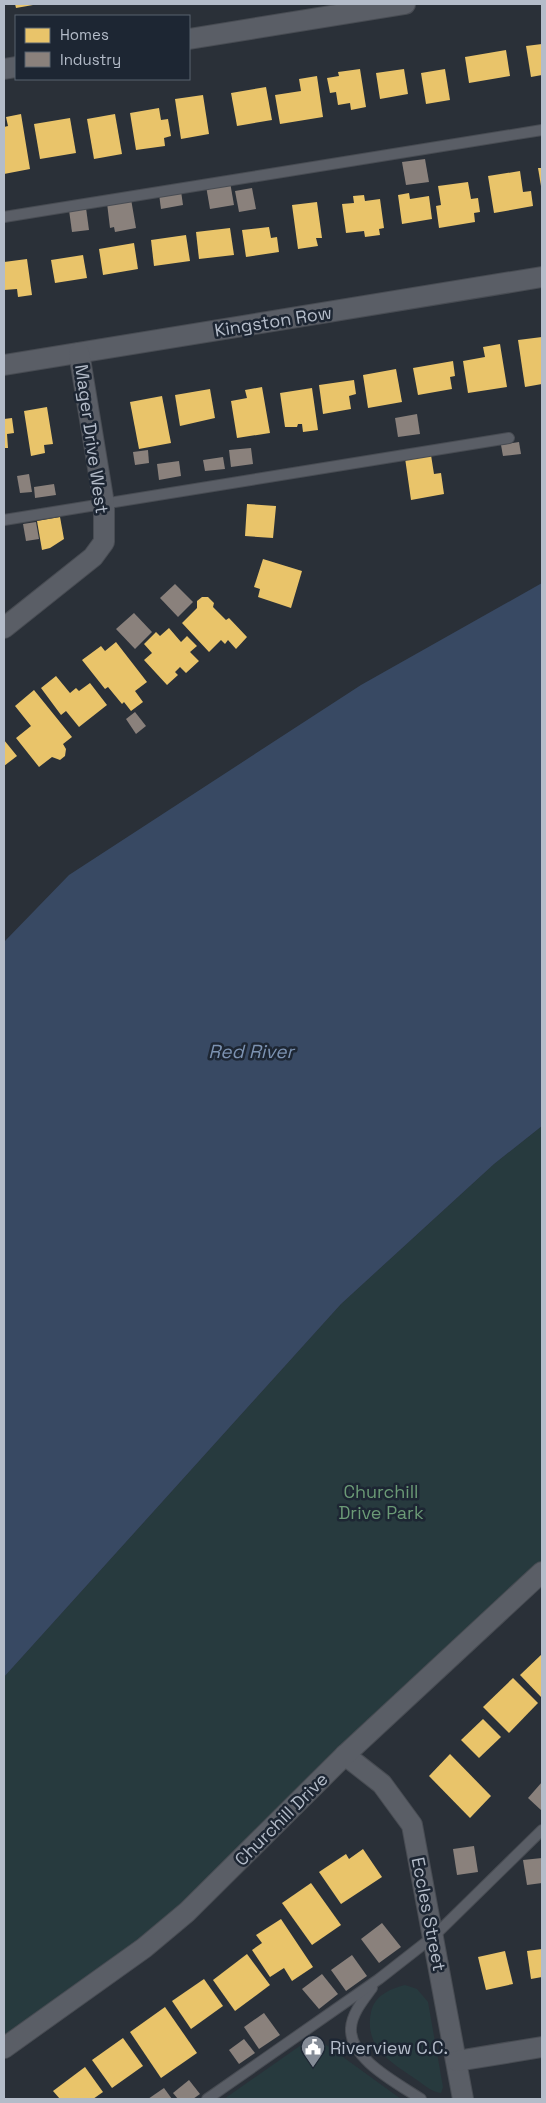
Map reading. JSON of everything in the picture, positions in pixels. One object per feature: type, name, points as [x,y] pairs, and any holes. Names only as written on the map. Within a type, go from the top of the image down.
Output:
[{"type":"street","points":[[190,39],[405,4]]},
{"type":"street","name":"Kingston Row","points":[[4,365],[542,276]]},
{"type":"street","name":"Mager Drive West","points":[[4,628],[93,557],[104,542],[104,504],[79,353]]},
{"type":"street","name":"Churchill Drive","points":[[4,2048],[144,1948],[187,1912],[345,1755],[542,1572]]},
{"type":"street","name":"Eccles Street","points":[[345,1755],[382,1784],[412,1825],[463,2099]]},
{"type":"street","points":[[457,2061],[542,2047]]},
{"type":"lane","points":[[4,217],[542,130]]},
{"type":"lane","points":[[4,520],[509,438]]},
{"type":"lane","points":[[207,2099],[379,1979],[434,1936],[542,1830]]},
{"type":"lane","points":[[379,1979],[358,2006],[351,2027],[354,2046],[369,2063],[421,2099]]},
{"type":"green space","name":"Churchill Drive Park","points":[[542,1126],[542,1572],[187,1912],[4,2048],[4,1677],[341,1304],[494,1164]]},
{"type":"green space","points":[[405,1985],[417,1989],[428,2002],[443,2087],[441,2093],[427,2087],[388,2059],[380,2051],[371,2034],[371,2012],[376,2001],[389,1991]]},
{"type":"green space","name":"Riverview C.C.","points":[[314,2036],[401,2099],[224,2099]]},
{"type":"water","name":"Red River","points":[[542,583],[542,1126],[494,1164],[341,1304],[4,1677],[4,942],[69,875],[361,685]]},
{"type":"building: Homes","points":[[15,4],[33,4],[33,5],[16,8]]},
{"type":"building: Homes","points":[[542,44],[542,75],[531,77],[526,46]]},
{"type":"building: Homes","points":[[506,50],[510,76],[469,83],[465,57]]},
{"type":"building: Homes","points":[[360,69],[366,107],[351,110],[350,103],[338,105],[336,92],[330,93],[327,78],[339,76],[338,72]]},
{"type":"building: Homes","points":[[404,69],[408,94],[380,99],[376,73]]},
{"type":"building: Homes","points":[[445,69],[450,100],[426,104],[421,73]]},
{"type":"building: Homes","points":[[317,76],[323,117],[280,124],[275,95],[301,91],[299,79]]},
{"type":"building: Homes","points":[[266,87],[272,120],[237,126],[231,93]]},
{"type":"building: Homes","points":[[203,95],[209,134],[181,139],[175,99]]},
{"type":"building: Homes","points":[[159,108],[161,120],[168,119],[171,136],[164,138],[165,146],[136,150],[130,113]]},
{"type":"building: Homes","points":[[21,114],[30,169],[4,174],[4,127],[8,126],[6,117]]},
{"type":"building: Homes","points":[[115,114],[122,154],[94,159],[87,119]]},
{"type":"building: Homes","points":[[70,118],[76,153],[40,159],[34,124]]},
{"type":"building: Homes","points":[[538,168],[542,168],[542,186],[541,186]]},
{"type":"building: Homes","points":[[520,171],[523,192],[531,191],[533,206],[494,213],[488,176]]},
{"type":"building: Homes","points":[[468,182],[471,199],[478,198],[480,212],[474,213],[475,222],[439,228],[436,206],[441,205],[438,186]]},
{"type":"building: Homes","points":[[409,193],[410,199],[429,196],[432,219],[402,224],[398,195]]},
{"type":"building: Homes","points":[[364,195],[365,201],[380,199],[384,228],[379,229],[380,235],[365,237],[364,231],[346,233],[342,204],[354,203],[353,196]]},
{"type":"building: Homes","points":[[317,202],[322,238],[316,238],[318,246],[298,249],[292,205]]},
{"type":"building: Homes","points":[[269,227],[271,238],[277,237],[279,252],[246,257],[242,230]]},
{"type":"building: Homes","points":[[230,228],[234,255],[199,259],[196,232]]},
{"type":"building: Homes","points":[[186,235],[190,261],[154,266],[151,240]]},
{"type":"building: Homes","points":[[134,243],[138,269],[103,275],[99,249]]},
{"type":"building: Homes","points":[[83,255],[87,278],[55,283],[51,260]]},
{"type":"building: Homes","points":[[27,259],[32,295],[18,297],[17,289],[4,290],[4,262]]},
{"type":"building: Homes","points":[[542,337],[542,384],[525,387],[518,340]]},
{"type":"building: Homes","points":[[500,344],[507,387],[468,393],[463,361],[485,357],[483,347]]},
{"type":"building: Homes","points":[[453,361],[455,376],[450,377],[452,389],[418,395],[413,368]]},
{"type":"building: Homes","points":[[396,369],[402,402],[368,408],[363,375]]},
{"type":"building: Homes","points":[[354,380],[356,394],[349,396],[351,409],[323,414],[319,385]]},
{"type":"building: Homes","points":[[262,387],[270,433],[237,438],[231,401],[247,398],[245,390]]},
{"type":"building: Homes","points":[[312,388],[318,430],[303,432],[302,424],[298,424],[297,427],[285,427],[280,393]]},
{"type":"building: Homes","points":[[210,389],[215,418],[180,426],[175,395]]},
{"type":"building: Homes","points":[[162,396],[171,443],[139,449],[130,402]]},
{"type":"building: Homes","points":[[47,407],[53,444],[44,445],[45,453],[31,456],[24,411]]},
{"type":"building: Homes","points":[[12,418],[14,433],[7,434],[8,448],[4,448],[4,419]]},
{"type":"building: Homes","points":[[431,455],[434,474],[441,473],[444,494],[411,500],[405,458]]},
{"type":"building: Homes","points":[[247,504],[276,506],[273,538],[245,536]]},
{"type":"building: Homes","points":[[60,517],[64,539],[50,548],[42,550],[37,521]]},
{"type":"building: Homes","points":[[263,559],[302,571],[291,608],[258,597],[260,589],[254,587]]},
{"type":"building: Homes","points":[[202,597],[208,597],[214,603],[213,607],[226,620],[229,618],[247,637],[236,649],[228,640],[225,644],[221,640],[209,652],[182,623],[197,608],[197,601]]},
{"type":"building: Homes","points":[[169,628],[181,642],[187,636],[197,646],[190,652],[199,661],[186,673],[180,667],[175,672],[178,675],[167,685],[144,660],[152,653],[144,644],[156,632],[160,636]]},
{"type":"building: Homes","points":[[116,642],[147,682],[135,691],[143,702],[131,711],[124,702],[122,704],[108,687],[105,689],[82,660],[101,646],[105,651]]},
{"type":"building: Homes","points":[[56,676],[70,693],[76,688],[79,691],[90,683],[107,705],[79,727],[66,711],[61,715],[41,688]]},
{"type":"building: Homes","points":[[34,690],[72,737],[63,744],[66,749],[65,756],[60,760],[52,757],[39,767],[16,738],[31,726],[15,706]]},
{"type":"building: Homes","points":[[4,740],[17,756],[4,766]]},
{"type":"building: Homes","points":[[542,1654],[542,1698],[520,1675]]},
{"type":"building: Homes","points":[[513,1678],[538,1703],[509,1733],[483,1707]]},
{"type":"building: Homes","points":[[483,1719],[501,1737],[479,1758],[461,1740]]},
{"type":"building: Homes","points":[[450,1754],[491,1796],[470,1818],[429,1776]]},
{"type":"building: Homes","points":[[363,1849],[382,1877],[341,1904],[319,1872],[346,1854],[349,1859]]},
{"type":"building: Homes","points":[[311,1883],[341,1925],[312,1945],[282,1903]]},
{"type":"building: Homes","points":[[281,1919],[313,1967],[292,1981],[284,1968],[270,1977],[252,1950],[262,1943],[256,1935]]},
{"type":"building: Homes","points":[[542,1949],[542,1977],[531,1979],[527,1951]]},
{"type":"building: Homes","points":[[505,1951],[513,1984],[486,1990],[478,1957]]},
{"type":"building: Homes","points":[[247,1954],[270,1985],[235,2011],[213,1980]]},
{"type":"building: Homes","points":[[204,1979],[223,2006],[191,2029],[172,2001]]},
{"type":"building: Homes","points":[[165,2007],[197,2053],[161,2078],[130,2032]]},
{"type":"building: Homes","points":[[123,2038],[143,2066],[112,2088],[92,2060]]},
{"type":"building: Homes","points":[[85,2067],[103,2092],[93,2099],[60,2099],[53,2091]]},
{"type":"building: Industry","points":[[425,159],[429,182],[406,185],[402,162]]},
{"type":"building: Industry","points":[[230,182],[234,205],[210,209],[206,186]]},
{"type":"building: Industry","points":[[252,188],[256,209],[239,212],[235,191]]},
{"type":"building: Industry","points":[[181,191],[183,205],[161,209],[159,194]]},
{"type":"building: Industry","points":[[131,199],[136,228],[115,232],[114,227],[110,228],[107,203]]},
{"type":"building: Industry","points":[[86,208],[89,230],[72,232],[69,210]]},
{"type":"building: Industry","points":[[417,414],[420,434],[398,437],[395,418]]},
{"type":"building: Industry","points":[[519,442],[521,454],[503,456],[501,445]]},
{"type":"building: Industry","points":[[251,448],[253,464],[231,467],[229,450]]},
{"type":"building: Industry","points":[[148,450],[149,463],[135,465],[133,452]]},
{"type":"building: Industry","points":[[223,457],[225,469],[205,471],[203,460]]},
{"type":"building: Industry","points":[[179,461],[181,476],[159,480],[157,464]]},
{"type":"building: Industry","points":[[29,474],[32,492],[20,493],[17,476]]},
{"type":"building: Industry","points":[[54,484],[56,495],[35,498],[34,487]]},
{"type":"building: Industry","points":[[36,522],[39,539],[26,541],[23,524]]},
{"type":"building: Industry","points":[[175,584],[193,602],[178,617],[160,598]]},
{"type":"building: Industry","points":[[134,613],[152,632],[135,649],[116,629]]},
{"type":"building: Industry","points":[[135,712],[146,726],[136,734],[126,719]]},
{"type":"building: Industry","points":[[542,1782],[542,1811],[528,1798]]},
{"type":"building: Industry","points":[[474,1846],[478,1872],[457,1875],[453,1849]]},
{"type":"building: Industry","points":[[542,1858],[542,1883],[527,1885],[523,1860]]},
{"type":"building: Industry","points":[[382,1923],[401,1947],[379,1963],[361,1939]]},
{"type":"building: Industry","points":[[352,1955],[367,1976],[346,1991],[331,1970]]},
{"type":"building: Industry","points":[[322,1974],[338,1994],[319,2009],[302,1989]]},
{"type":"building: Industry","points":[[264,2013],[280,2035],[259,2049],[244,2027]]},
{"type":"building: Industry","points":[[244,2039],[255,2053],[239,2064],[229,2050]]},
{"type":"building: Industry","points":[[189,2080],[200,2094],[193,2099],[178,2099],[173,2093]]},
{"type":"building: Industry","points":[[164,2088],[172,2099],[148,2099]]},
{"type":"place","name":"Riverview C.C.","points":[[313,2068]]}]
